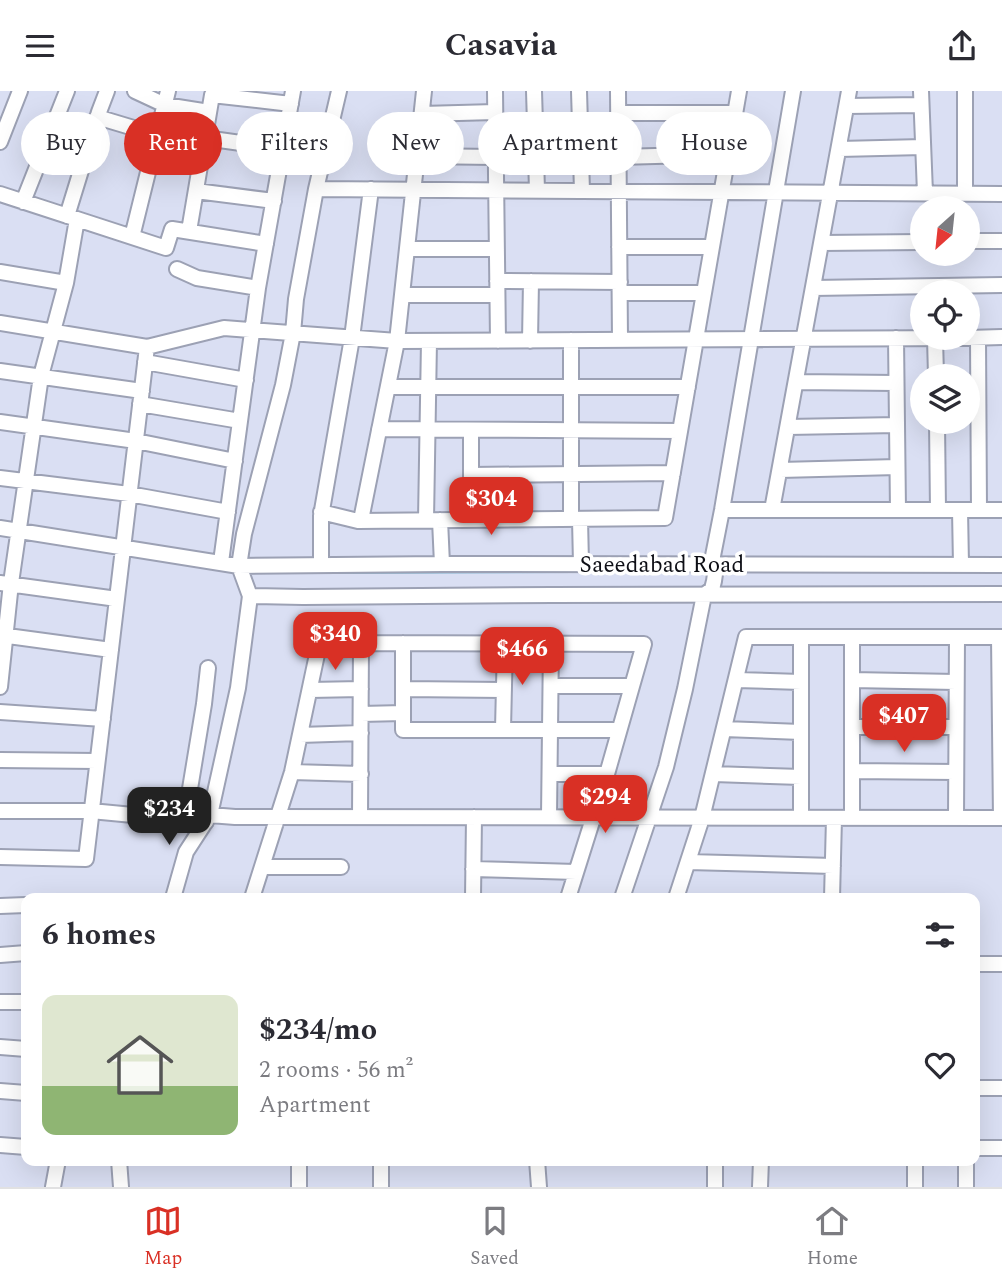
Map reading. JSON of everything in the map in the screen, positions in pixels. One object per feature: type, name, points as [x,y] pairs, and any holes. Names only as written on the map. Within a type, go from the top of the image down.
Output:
[{"type":"street","points":[[0,142],[20,91]]},
{"type":"street","points":[[23,202],[67,91]]},
{"type":"street","points":[[99,112],[107,91]]},
{"type":"street","points":[[135,91],[209,112],[212,95],[292,97]]},
{"type":"street","points":[[174,893],[186,852],[208,818],[238,688],[250,596],[239,566],[244,534],[283,386],[316,189],[339,91]]},
{"type":"street","points":[[422,112],[424,91]]},
{"type":"street","points":[[495,91],[495,112]]},
{"type":"street","points":[[534,91],[537,190]]},
{"type":"street","points":[[579,91],[582,191]]},
{"type":"street","points":[[618,91],[618,112]]},
{"type":"street","points":[[735,112],[739,91]]},
{"type":"street","points":[[624,893],[666,767],[704,595],[712,589],[714,581],[715,574],[710,566],[722,510],[793,91]]},
{"type":"street","points":[[965,91],[965,194]]},
{"type":"street","points":[[772,510],[848,98],[921,98],[925,193]]},
{"type":"street","points":[[839,149],[923,148]]},
{"type":"street","points":[[0,687],[5,584],[18,531],[41,377],[66,283],[72,218],[83,175]]},
{"type":"street","points":[[132,237],[147,175]]},
{"type":"street","points":[[189,231],[199,175]]},
{"type":"street","points":[[221,562],[258,288],[278,175]]},
{"type":"street","points":[[361,520],[397,341],[415,175]]},
{"type":"street","points":[[496,175],[498,341]]},
{"type":"street","points":[[619,175],[620,340]]},
{"type":"street","points":[[321,512],[361,520],[665,518],[725,175]]},
{"type":"street","points":[[316,189],[1002,194]]},
{"type":"street","points":[[321,565],[321,512],[352,338],[371,189]]},
{"type":"street","points":[[196,191],[274,201]]},
{"type":"street","points":[[0,194],[166,248],[172,229],[266,244]]},
{"type":"street","points":[[980,241],[1002,241]]},
{"type":"street","points":[[822,243],[910,242]]},
{"type":"street","points":[[619,247],[712,247]]},
{"type":"street","points":[[407,249],[497,249]]},
{"type":"street","points":[[177,269],[197,278],[258,288]]},
{"type":"street","points":[[0,272],[66,283]]},
{"type":"street","points":[[402,295],[497,288],[531,281],[704,293]]},
{"type":"street","points":[[530,341],[531,281]]},
{"type":"street","points":[[813,288],[1002,285]]},
{"type":"street","points":[[0,323],[147,347],[224,328],[397,341],[910,338]]},
{"type":"street","points":[[980,338],[1002,337]]},
{"type":"street","points":[[896,338],[898,510]]},
{"type":"street","points":[[571,340],[571,474],[581,564]]},
{"type":"street","points":[[429,341],[428,430],[433,520],[442,564]]},
{"type":"street","points":[[0,857],[86,859],[147,347]]},
{"type":"street","points":[[971,350],[979,510]]},
{"type":"street","points":[[145,362],[246,380]]},
{"type":"street","points":[[0,371],[141,397],[240,421]]},
{"type":"street","points":[[796,383],[896,383]]},
{"type":"street","points":[[388,387],[688,387]]},
{"type":"street","points":[[0,422],[136,441],[235,461]]},
{"type":"street","points":[[788,427],[897,425]]},
{"type":"street","points":[[379,429],[680,431]]},
{"type":"street","points":[[471,430],[471,520]]},
{"type":"street","points":[[937,434],[938,510]]},
{"type":"street","points":[[780,470],[897,467]]},
{"type":"street","points":[[471,475],[673,473]]},
{"type":"street","points":[[0,478],[129,494],[228,512]]},
{"type":"street","points":[[722,510],[1002,510]]},
{"type":"street","points":[[960,510],[961,565]]},
{"type":"street","name":"Saeedabad Road","points":[[0,529],[239,566],[1002,565]]},
{"type":"street","points":[[5,584],[117,599]]},
{"type":"street","name":"Saeedabad Road","points":[[250,596],[1002,594]]},
{"type":"street","points":[[3,636],[111,650]]},
{"type":"street","points":[[0,811],[92,811],[185,819],[279,817],[649,818],[702,818],[1002,818],[1001,637],[746,636],[702,818],[678,893]]},
{"type":"street","points":[[801,637],[801,818]]},
{"type":"street","points":[[852,637],[852,818]]},
{"type":"street","points":[[956,818],[957,637]]},
{"type":"street","points":[[360,817],[361,643]]},
{"type":"street","points":[[403,643],[403,730],[619,730]]},
{"type":"street","points":[[503,729],[505,643]]},
{"type":"street","points":[[549,817],[551,643]]},
{"type":"street","points":[[255,893],[292,772],[319,645],[644,644],[570,893]]},
{"type":"street","points":[[185,819],[208,668]]},
{"type":"street","points":[[736,680],[801,682]]},
{"type":"street","points":[[852,680],[956,682]]},
{"type":"street","points":[[551,686],[632,686]]},
{"type":"street","points":[[310,690],[361,689]]},
{"type":"street","points":[[403,689],[504,690]]},
{"type":"street","points":[[0,712],[103,719]]},
{"type":"street","points":[[361,714],[403,713]]},
{"type":"street","points":[[852,727],[956,727]]},
{"type":"street","points":[[724,729],[801,732]]},
{"type":"street","points":[[300,735],[361,733]]},
{"type":"street","points":[[0,760],[97,761]]},
{"type":"street","points":[[852,771],[956,772]]},
{"type":"street","points":[[292,772],[360,774]]},
{"type":"street","points":[[550,774],[607,773]]},
{"type":"street","points":[[713,774],[801,778]]},
{"type":"street","points":[[473,893],[474,817]]},
{"type":"street","points":[[832,893],[834,818]]},
{"type":"street","points":[[688,862],[833,866]]},
{"type":"street","points":[[263,867],[341,867]]},
{"type":"street","points":[[473,869],[576,872]]},
{"type":"street","points":[[0,906],[21,905]]},
{"type":"street","points":[[0,955],[21,953]]},
{"type":"street","points":[[980,964],[1002,964]]},
{"type":"street","points":[[0,1002],[21,1002]]},
{"type":"street","points":[[0,1047],[21,1049]]},
{"type":"street","points":[[980,1088],[1002,1088]]},
{"type":"street","points":[[0,1091],[21,1093]]},
{"type":"street","points":[[0,1146],[21,1147]]},
{"type":"street","points":[[980,1148],[1002,1148]]},
{"type":"street","points":[[53,1187],[57,1166]]},
{"type":"street","points":[[119,1166],[121,1187]]},
{"type":"street","points":[[299,1166],[299,1187]]},
{"type":"street","points":[[381,1166],[381,1187]]},
{"type":"street","points":[[537,1166],[538,1187]]},
{"type":"street","points":[[715,1166],[715,1187]]},
{"type":"street","points":[[761,1166],[761,1187]]},
{"type":"street","points":[[915,1166],[915,1187]]},
{"type":"street","points":[[966,1166],[966,1187]]},
{"type":"waterway","points":[[332,572],[643,571]]}]
